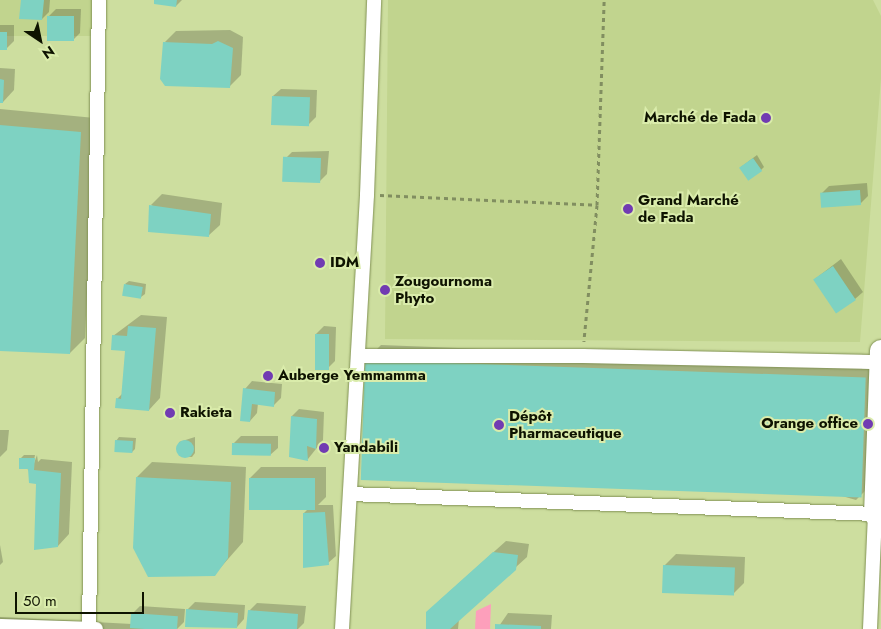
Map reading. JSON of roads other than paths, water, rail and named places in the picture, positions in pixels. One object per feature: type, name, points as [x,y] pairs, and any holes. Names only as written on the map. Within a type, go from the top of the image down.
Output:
[{"type":"main road","points":[[878,518],[880,357]]},
{"type":"street","points":[[0,626],[93,629],[100,0]]},
{"type":"street","points":[[342,629],[367,195],[374,0]]},
{"type":"street","points":[[358,356],[880,357]]},
{"type":"street","points":[[350,494],[878,518],[870,629]]},
{"type":"place","name":"Marché de Fada","points":[[766,118]]},
{"type":"place","name":"Grand Marché de Fada","points":[[628,209]]},
{"type":"place","name":"IDM","points":[[320,263]]},
{"type":"place","name":"Zougournoma Phyto","points":[[385,290]]},
{"type":"place","name":"Auberge Yemmamma","points":[[268,376]]},
{"type":"place","name":"Rakieta","points":[[170,413]]},
{"type":"place","name":"Orange office","points":[[868,424]]},
{"type":"place","name":"Dépôt Pharmaceutique","points":[[499,425]]},
{"type":"place","name":"Yandabili","points":[[324,448]]}]
